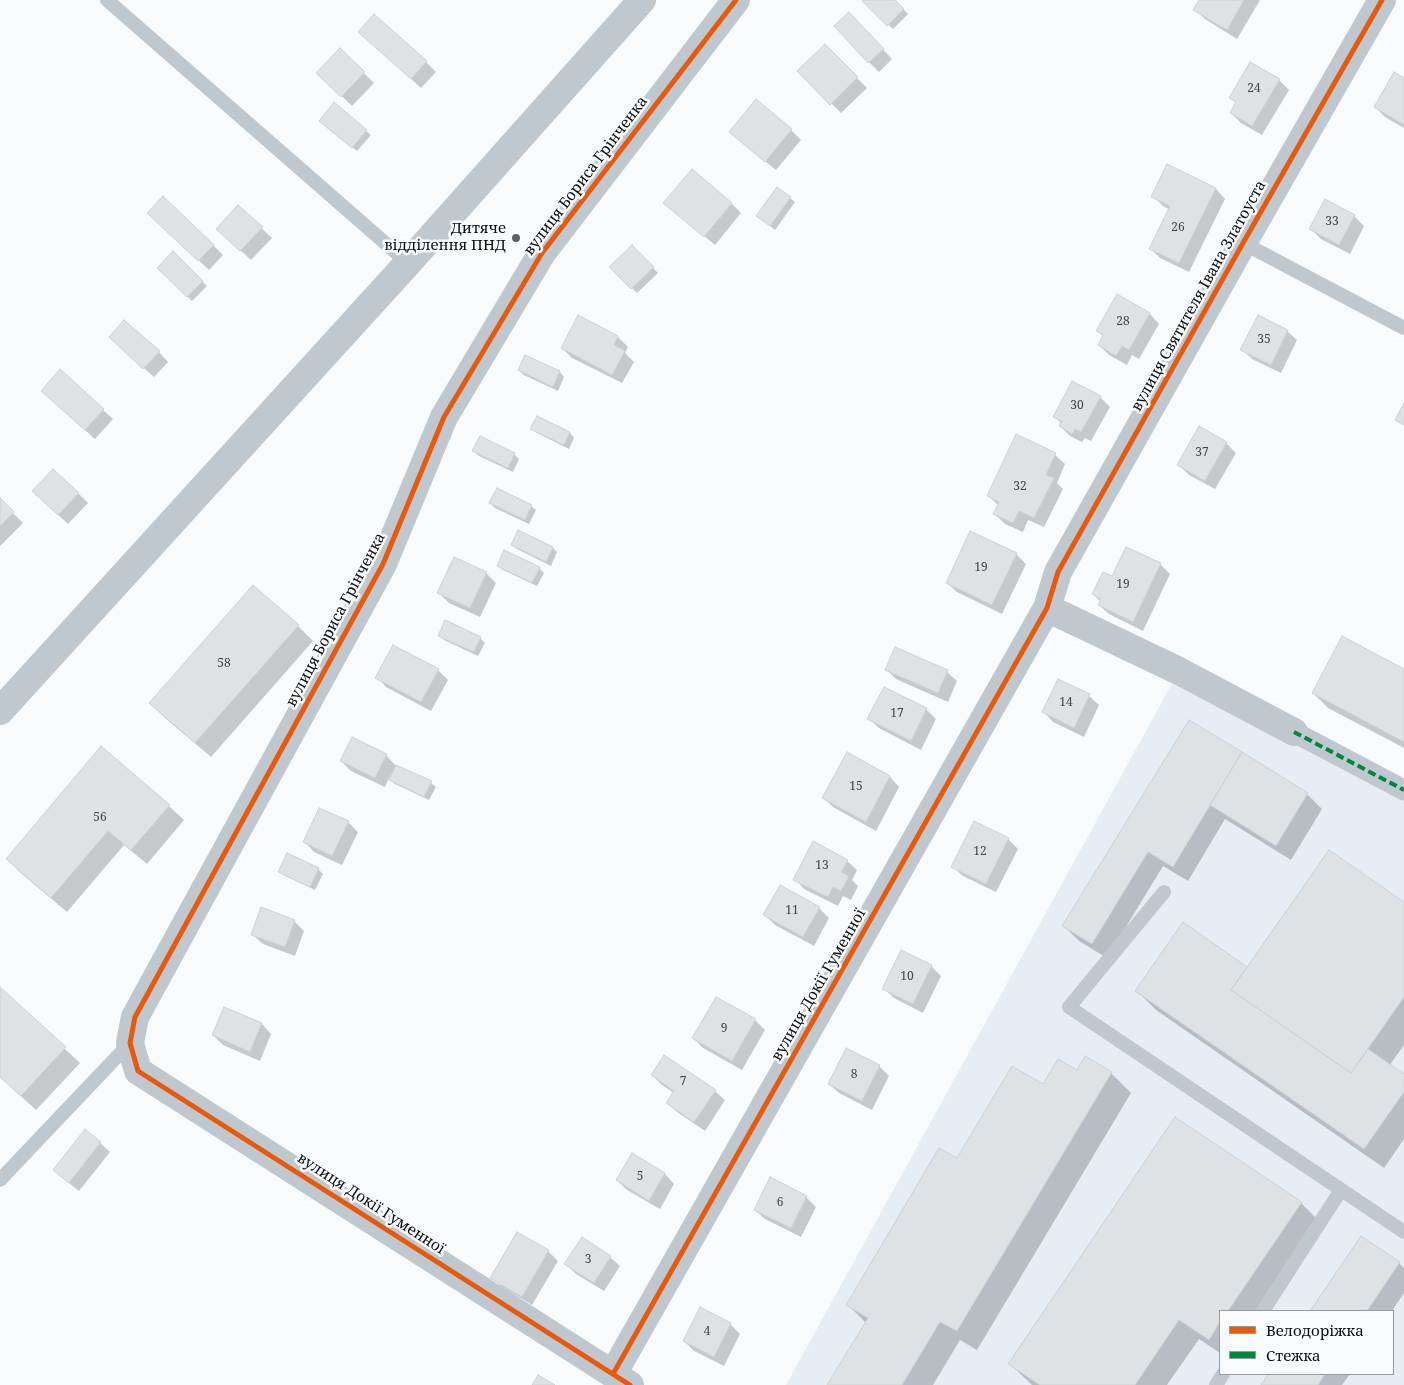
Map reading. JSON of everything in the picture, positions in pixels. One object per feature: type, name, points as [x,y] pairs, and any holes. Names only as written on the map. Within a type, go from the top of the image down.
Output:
[{"type":"street","points":[[0,711],[408,263],[642,0]]},
{"type":"street","name":"вулиця Бориса Грінченка","points":[[130,1043],[135,1017],[383,564],[444,417],[542,253],[736,0]]},
{"type":"street","name":"вулиця Святителя Івана Златоуста","points":[[1047,608],[1058,572],[1382,0]]},
{"type":"street","points":[[1047,608],[1179,671],[1404,790]]},
{"type":"street","name":"вулиця Докії Гуменної","points":[[130,1043],[138,1071],[622,1380],[1047,608]]},
{"type":"lane","points":[[107,0],[408,263]]},
{"type":"lane","points":[[1243,243],[1404,328]]},
{"type":"lane","points":[[1164,892],[1069,1007],[1404,1232]]},
{"type":"lane","points":[[0,1180],[130,1043]]},
{"type":"lane","points":[[1264,1310],[1340,1190]]},
{"type":"shaded area","points":[[1179,671],[1404,790],[1404,1385],[786,1385]]},
{"type":"building","points":[[863,0],[895,0],[904,9],[887,26]]},
{"type":"building","points":[[1199,0],[1244,0],[1227,30],[1193,10]]},
{"type":"building","points":[[849,12],[884,49],[868,63],[834,26]]},
{"type":"building","points":[[374,14],[427,61],[411,79],[358,32]]},
{"type":"building","points":[[825,44],[858,77],[830,105],[797,71]]},
{"type":"building","points":[[340,48],[365,72],[341,97],[316,73]]},
{"type":"building","points":[[1250,62],[1280,79],[1252,126],[1230,113],[1236,102],[1229,98]]},
{"type":"building","points":[[1394,72],[1404,78],[1404,125],[1374,107]]},
{"type":"building","points":[[756,99],[792,129],[765,162],[729,132]]},
{"type":"building","points":[[334,102],[367,130],[352,148],[319,121]]},
{"type":"building","points":[[1167,164],[1216,188],[1179,263],[1149,249],[1170,206],[1151,197]]},
{"type":"building","points":[[692,169],[732,203],[704,237],[663,203]]},
{"type":"building","points":[[777,187],[791,197],[770,226],[756,216]]},
{"type":"building","points":[[163,196],[214,245],[198,261],[147,213]]},
{"type":"building","points":[[1325,199],[1355,215],[1339,245],[1309,229]]},
{"type":"building","points":[[238,205],[263,227],[240,251],[216,229]]},
{"type":"building","points":[[632,245],[654,267],[631,289],[609,267]]},
{"type":"building","points":[[173,251],[203,281],[187,297],[157,268]]},
{"type":"building","points":[[1117,294],[1150,313],[1129,350],[1122,346],[1116,356],[1098,345],[1103,335],[1096,331]]},
{"type":"building","points":[[578,315],[618,336],[614,345],[625,351],[612,375],[561,348]]},
{"type":"building","points":[[1258,315],[1288,330],[1271,365],[1240,350]]},
{"type":"building","points":[[124,320],[160,351],[143,369],[109,337]]},
{"type":"building","points":[[525,355],[560,371],[553,387],[518,370]]},
{"type":"building","points":[[60,369],[104,409],[85,430],[41,391]]},
{"type":"building","points":[[1072,381],[1101,396],[1081,432],[1075,429],[1072,434],[1059,426],[1062,421],[1053,417]]},
{"type":"building","points":[[1404,403],[1404,425],[1395,420]]},
{"type":"building","points":[[537,416],[570,432],[564,445],[530,429]]},
{"type":"building","points":[[1199,426],[1227,442],[1205,481],[1177,465]]},
{"type":"building","points":[[1016,434],[1056,453],[1046,475],[1054,478],[1034,518],[1019,511],[1013,523],[993,514],[999,502],[987,496]]},
{"type":"building","points":[[480,436],[515,453],[508,468],[472,451]]},
{"type":"building","points":[[53,469],[79,493],[58,515],[32,491]]},
{"type":"building","points":[[497,488],[532,505],[525,520],[489,503]]},
{"type":"building","points":[[0,498],[14,512],[0,526]]},
{"type":"building","points":[[518,530],[553,547],[546,562],[511,545]]},
{"type":"building","points":[[970,531],[1017,553],[992,605],[946,583]]},
{"type":"building","points":[[1126,547],[1161,563],[1133,622],[1098,605],[1101,599],[1092,594],[1103,572],[1112,576]]},
{"type":"building","points":[[504,550],[540,567],[532,583],[497,566]]},
{"type":"building","points":[[454,557],[487,572],[470,608],[437,593]]},
{"type":"building","points":[[253,585],[299,625],[195,743],[149,703]]},
{"type":"building","points":[[445,620],[481,637],[474,652],[438,636]]},
{"type":"building","points":[[1342,636],[1404,669],[1404,742],[1312,693]]},
{"type":"building","points":[[393,645],[439,669],[421,702],[375,678]]},
{"type":"building","points":[[895,647],[948,670],[938,693],[885,670]]},
{"type":"building","points":[[1058,679],[1090,694],[1074,728],[1042,712]]},
{"type":"building","points":[[884,687],[927,708],[911,741],[867,719]]},
{"type":"building","points":[[1189,720],[1242,752],[1173,867],[1148,852],[1092,944],[1062,926]]},
{"type":"building","points":[[352,737],[387,754],[375,778],[340,761]]},
{"type":"building","points":[[101,746],[170,805],[131,850],[108,831],[51,898],[6,859]]},
{"type":"building","points":[[847,752],[890,776],[866,822],[822,798]]},
{"type":"building","points":[[1242,752],[1308,793],[1276,846],[1210,805]]},
{"type":"building","points":[[396,765],[432,781],[424,797],[389,780]]},
{"type":"building","points":[[319,808],[349,821],[332,856],[303,842]]},
{"type":"building","points":[[974,821],[1009,838],[986,884],[951,867]]},
{"type":"building","points":[[813,841],[848,860],[841,872],[849,876],[841,891],[833,887],[828,897],[793,880]]},
{"type":"building","points":[[1329,850],[1404,902],[1404,997],[1351,1073],[1231,990]]},
{"type":"building","points":[[287,853],[319,868],[310,887],[278,872]]},
{"type":"building","points":[[780,885],[820,907],[803,937],[763,915]]},
{"type":"building","points":[[261,907],[295,920],[285,947],[251,935]]},
{"type":"building","points":[[1183,922],[1247,967],[1231,990],[1351,1073],[1368,1049],[1404,1074],[1404,1092],[1364,1149],[1135,991]]},
{"type":"building","points":[[901,950],[932,965],[913,1004],[882,989]]},
{"type":"building","points":[[0,987],[66,1047],[21,1096],[0,1077]]},
{"type":"building","points":[[716,997],[756,1019],[732,1061],[692,1038]]},
{"type":"building","points":[[224,1007],[262,1023],[250,1052],[212,1035]]},
{"type":"building","points":[[846,1048],[880,1065],[862,1101],[828,1084]]},
{"type":"building","points":[[664,1055],[716,1090],[694,1122],[666,1103],[674,1091],[651,1075]]},
{"type":"building","points":[[1085,1056],[1112,1072],[957,1331],[940,1322],[902,1385],[827,1385],[868,1318],[846,1305],[939,1148],[957,1158],[1012,1066],[1043,1084],[1058,1059],[1077,1070]]},
{"type":"building","points":[[1175,1117],[1302,1202],[1229,1310],[1219,1310],[1219,1324],[1209,1340],[1179,1320],[1135,1385],[1040,1385],[1008,1364]]},
{"type":"building","points":[[85,1129],[101,1142],[69,1183],[53,1170]]},
{"type":"building","points":[[632,1153],[665,1173],[649,1201],[616,1180]]},
{"type":"building","points":[[770,1177],[807,1196],[791,1228],[754,1210]]},
{"type":"building","points":[[517,1232],[549,1250],[522,1297],[490,1278]]},
{"type":"building","points":[[1361,1236],[1400,1262],[1368,1310],[1311,1310]]},
{"type":"building","points":[[582,1237],[611,1256],[594,1283],[564,1264]]},
{"type":"building","points":[[700,1307],[731,1323],[714,1357],[683,1341]]},
{"type":"building","points":[[538,1375],[555,1385],[532,1385]]},
{"type":"building","points":[[1267,1375],[1324,1375],[1318,1385],[1261,1385]]},
{"type":"marked path","points":[[1294,732],[1404,790]]},
{"type":"cycle path","points":[[630,1385],[138,1071],[130,1043],[135,1017],[383,564],[444,417],[542,253],[736,0]]},
{"type":"cycle path","points":[[613,1374],[1047,608],[1058,572],[1382,0]]},
{"type":"place","name":"Дитяче відділення ПНД","points":[[516,238]]}]
